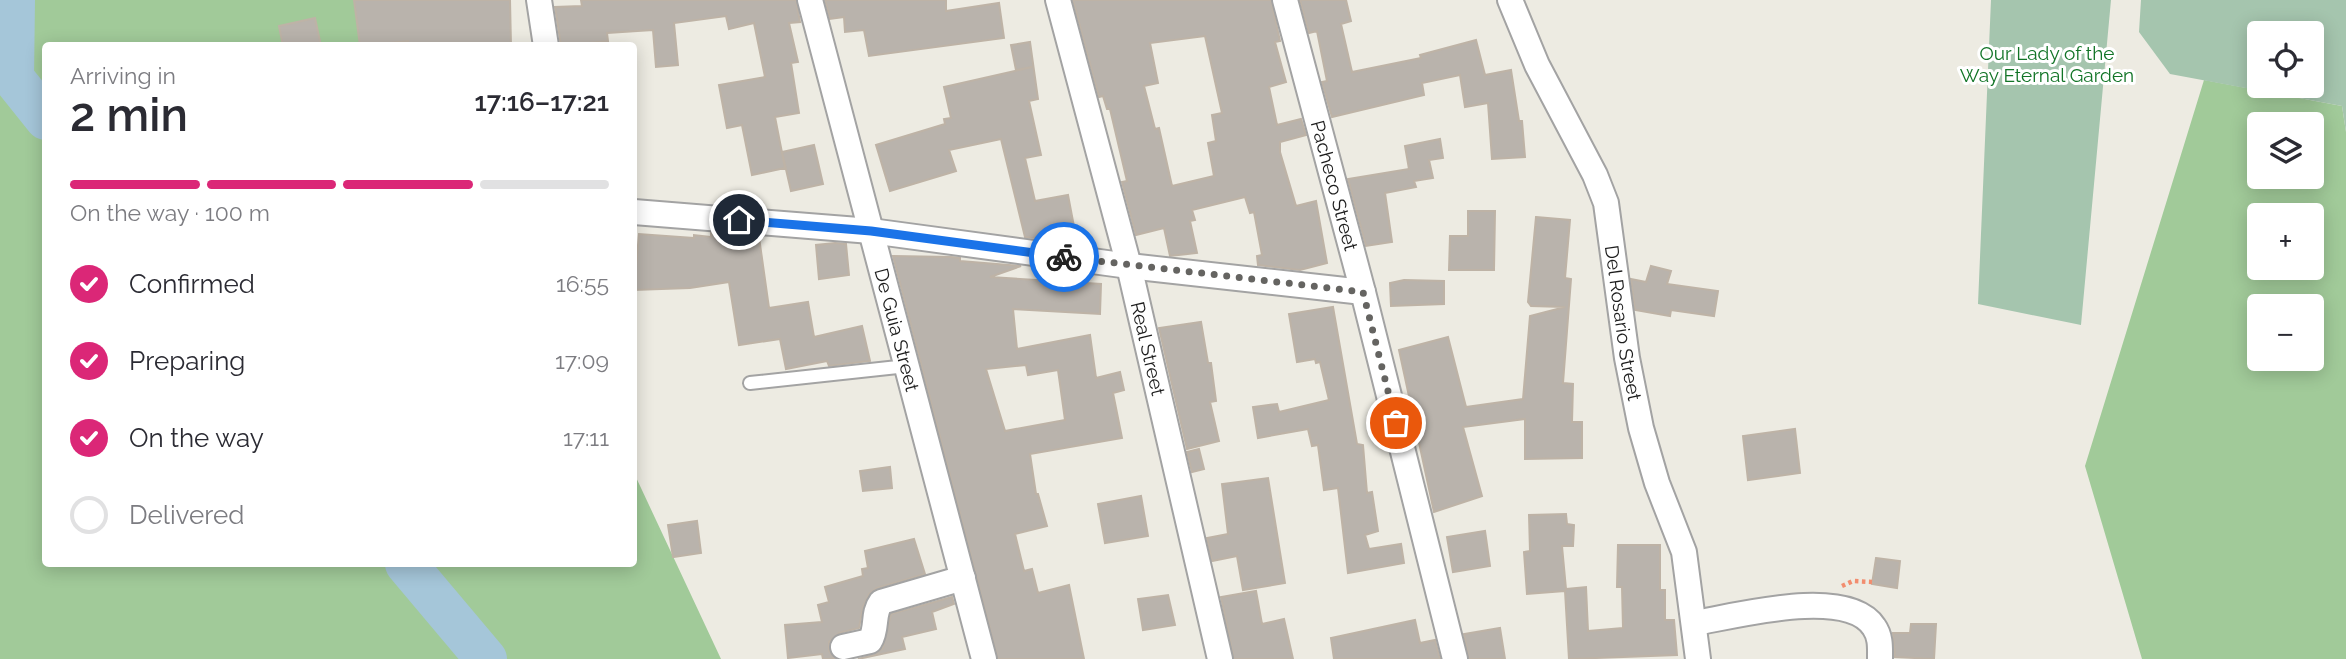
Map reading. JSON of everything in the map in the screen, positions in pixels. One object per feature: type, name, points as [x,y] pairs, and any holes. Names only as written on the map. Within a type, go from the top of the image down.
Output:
[{"type":"street","points":[[539,0],[545,42]]},
{"type":"street","name":"De Guia Street","points":[[810,0],[984,659]]},
{"type":"street","name":"Real Street","points":[[1058,0],[1129,266],[1220,659]]},
{"type":"street","name":"Pacheco Street","points":[[1285,0],[1363,292],[1455,659]]},
{"type":"street","name":"Del Rosario Street","points":[[1510,0],[1537,65],[1595,175],[1606,203],[1627,358],[1641,428],[1657,483],[1684,552],[1698,659]]},
{"type":"street","points":[[637,212],[871,231],[1129,266],[1363,292]]},
{"type":"street","points":[[843,647],[870,640],[874,632],[874,615],[881,602],[962,578]]},
{"type":"street","points":[[1695,623],[1783,606],[1827,606],[1858,615],[1873,624],[1879,636],[1880,659]]},
{"type":"lane","points":[[750,383],[907,366]]},
{"type":"green space","points":[[0,0],[412,0],[432,42],[42,42],[42,567],[637,567],[637,479],[721,659],[0,659]]},
{"type":"green space","name":"Our Lady of the Way Eternal Garden","points":[[1991,0],[2111,0],[2081,325],[1978,304]]},
{"type":"green space","points":[[2141,0],[2346,0],[2346,132],[2342,106],[2299,98],[2324,98],[2324,21],[2247,21],[2247,88],[2170,74],[2139,32]]},
{"type":"green space","points":[[2204,80],[2247,88],[2247,98],[2300,98],[2342,106],[2346,132],[2346,659],[2142,659],[2085,466]]},
{"type":"building","points":[[354,0],[510,0],[511,42],[359,42]]},
{"type":"building","points":[[581,0],[796,0],[800,22],[789,23],[798,62],[791,63],[799,113],[775,117],[785,168],[752,175],[742,125],[727,128],[719,85],[765,77],[754,23],[729,29],[726,16],[674,23],[678,65],[656,67],[653,30],[607,33],[608,41],[560,42],[555,7],[582,6]]},
{"type":"building","points":[[825,0],[946,0],[946,11],[999,3],[1004,38],[869,56],[864,30],[845,32],[844,17],[830,19]]},
{"type":"building","points":[[1073,0],[1271,0],[1280,41],[1275,42],[1286,82],[1269,87],[1277,125],[1301,119],[1306,135],[1280,142],[1280,152],[1296,206],[1316,201],[1327,263],[1300,270],[1258,265],[1257,256],[1262,255],[1254,212],[1250,213],[1245,197],[1192,210],[1195,220],[1190,221],[1197,253],[1170,256],[1164,228],[1136,235],[1122,182],[1127,181],[1110,109],[1107,109],[1103,96],[1099,97]],"holes":[[[1205,36],[1222,113],[1212,115],[1216,141],[1208,143],[1214,176],[1172,186],[1159,128],[1155,129],[1144,86],[1158,83],[1150,43]]]},
{"type":"building","points":[[1300,0],[1346,0],[1351,21],[1341,24],[1352,72],[1421,58],[1420,55],[1476,40],[1485,75],[1511,70],[1519,121],[1522,121],[1525,157],[1492,159],[1488,103],[1465,107],[1460,75],[1422,83],[1424,95],[1332,117],[1322,82],[1327,81],[1317,31],[1309,33]]},
{"type":"building","points":[[315,18],[320,42],[282,42],[279,26]]},
{"type":"building","points":[[1030,42],[1038,99],[1029,101],[1041,155],[1025,158],[1035,201],[1068,195],[1075,232],[1025,237],[1001,139],[949,150],[956,171],[890,191],[876,145],[945,124],[944,119],[951,118],[944,87],[1032,67],[1016,70],[1011,45]]},
{"type":"building","points":[[1440,139],[1443,158],[1429,160],[1433,178],[1414,181],[1416,187],[1385,193],[1392,242],[1366,246],[1348,179],[1409,169],[1405,146]]},
{"type":"building","points":[[814,145],[823,184],[791,191],[782,152]]},
{"type":"building","points":[[1468,211],[1495,211],[1494,270],[1449,270],[1450,236],[1468,236]]},
{"type":"building","points":[[1536,217],[1570,220],[1565,278],[1571,279],[1563,383],[1573,384],[1572,422],[1582,422],[1582,458],[1525,459],[1525,419],[1463,427],[1482,496],[1434,512],[1399,350],[1448,337],[1466,407],[1523,399],[1530,316],[1565,307],[1531,306],[1528,302]]},
{"type":"building","points":[[711,233],[759,237],[769,308],[808,302],[814,337],[862,326],[870,361],[829,366],[827,361],[786,369],[780,339],[739,345],[729,282],[690,288],[637,290],[639,234],[711,237]]},
{"type":"building","points":[[846,244],[849,275],[819,279],[816,245]]},
{"type":"building","points":[[893,256],[951,257],[960,258],[960,261],[1021,266],[990,277],[1101,284],[1100,314],[1013,309],[1017,349],[1090,335],[1096,378],[1120,372],[1124,390],[1113,393],[1122,438],[1030,454],[1036,494],[1047,526],[1015,534],[1024,571],[1032,569],[1038,593],[1069,585],[1084,659],[998,659]],"holes":[[[1026,365],[1028,375],[1058,370],[1065,420],[1005,431],[986,369]]]},
{"type":"building","points":[[1651,266],[1671,271],[1667,284],[1718,291],[1714,316],[1671,310],[1670,316],[1635,310],[1631,279],[1646,282]]},
{"type":"building","points":[[1404,280],[1444,281],[1444,304],[1391,306],[1390,283]]},
{"type":"building","points":[[1333,307],[1357,444],[1363,445],[1367,493],[1372,492],[1378,531],[1365,535],[1369,549],[1401,544],[1404,563],[1348,573],[1338,488],[1324,490],[1318,445],[1312,446],[1308,429],[1258,438],[1253,407],[1277,404],[1279,412],[1329,400],[1320,362],[1316,363],[1315,359],[1297,362],[1289,314]]},
{"type":"building","points":[[1201,322],[1208,363],[1211,363],[1216,401],[1210,402],[1219,441],[1187,449],[1159,328]]},
{"type":"building","points":[[1795,429],[1800,473],[1748,480],[1743,436]]},
{"type":"building","points":[[1199,449],[1204,469],[1192,472],[1187,452]]},
{"type":"building","points":[[890,467],[892,488],[863,491],[860,471]]},
{"type":"building","points":[[1268,478],[1285,583],[1243,590],[1237,556],[1212,561],[1207,538],[1228,534],[1222,484]]},
{"type":"building","points":[[1141,496],[1148,536],[1105,543],[1098,504]]},
{"type":"building","points":[[1566,514],[1567,524],[1574,525],[1573,546],[1562,546],[1566,589],[1586,587],[1588,631],[1623,628],[1622,587],[1617,587],[1618,545],[1660,545],[1660,590],[1665,590],[1665,620],[1674,620],[1677,655],[1569,659],[1565,591],[1527,594],[1524,552],[1530,551],[1529,515]]},
{"type":"building","points":[[697,521],[701,553],[673,557],[668,525]]},
{"type":"building","points":[[1485,531],[1490,566],[1453,572],[1447,537]]},
{"type":"building","points":[[914,539],[925,574],[877,588],[869,594],[859,628],[839,633],[829,642],[829,651],[835,659],[823,659],[822,654],[788,658],[785,625],[822,622],[818,605],[829,602],[825,587],[863,576],[862,569],[868,568],[865,551]]},
{"type":"building","points":[[1876,558],[1900,561],[1897,588],[1872,584]]},
{"type":"building","points":[[1256,591],[1262,624],[1284,619],[1293,659],[1234,659],[1221,597]]},
{"type":"building","points":[[1168,595],[1175,625],[1143,630],[1138,599]]},
{"type":"building","points":[[952,597],[954,604],[932,612],[936,629],[902,637],[905,649],[858,659],[874,655],[883,648],[891,614]]},
{"type":"building","points":[[1415,620],[1420,643],[1435,640],[1440,659],[1334,659],[1331,638]]},
{"type":"building","points":[[1911,624],[1936,624],[1934,659],[1895,657],[1893,633],[1910,633]]},
{"type":"building","points":[[1500,628],[1505,659],[1469,659],[1464,634]]},
{"type":"waterway","points":[[14,0],[13,78],[42,114]]},
{"type":"waterway","points":[[409,567],[486,659]]},
{"type":"way so far","points":[[1064,257],[1363,292],[1396,423]]},
{"type":"route","points":[[739,220],[871,231],[1064,257]]}]
